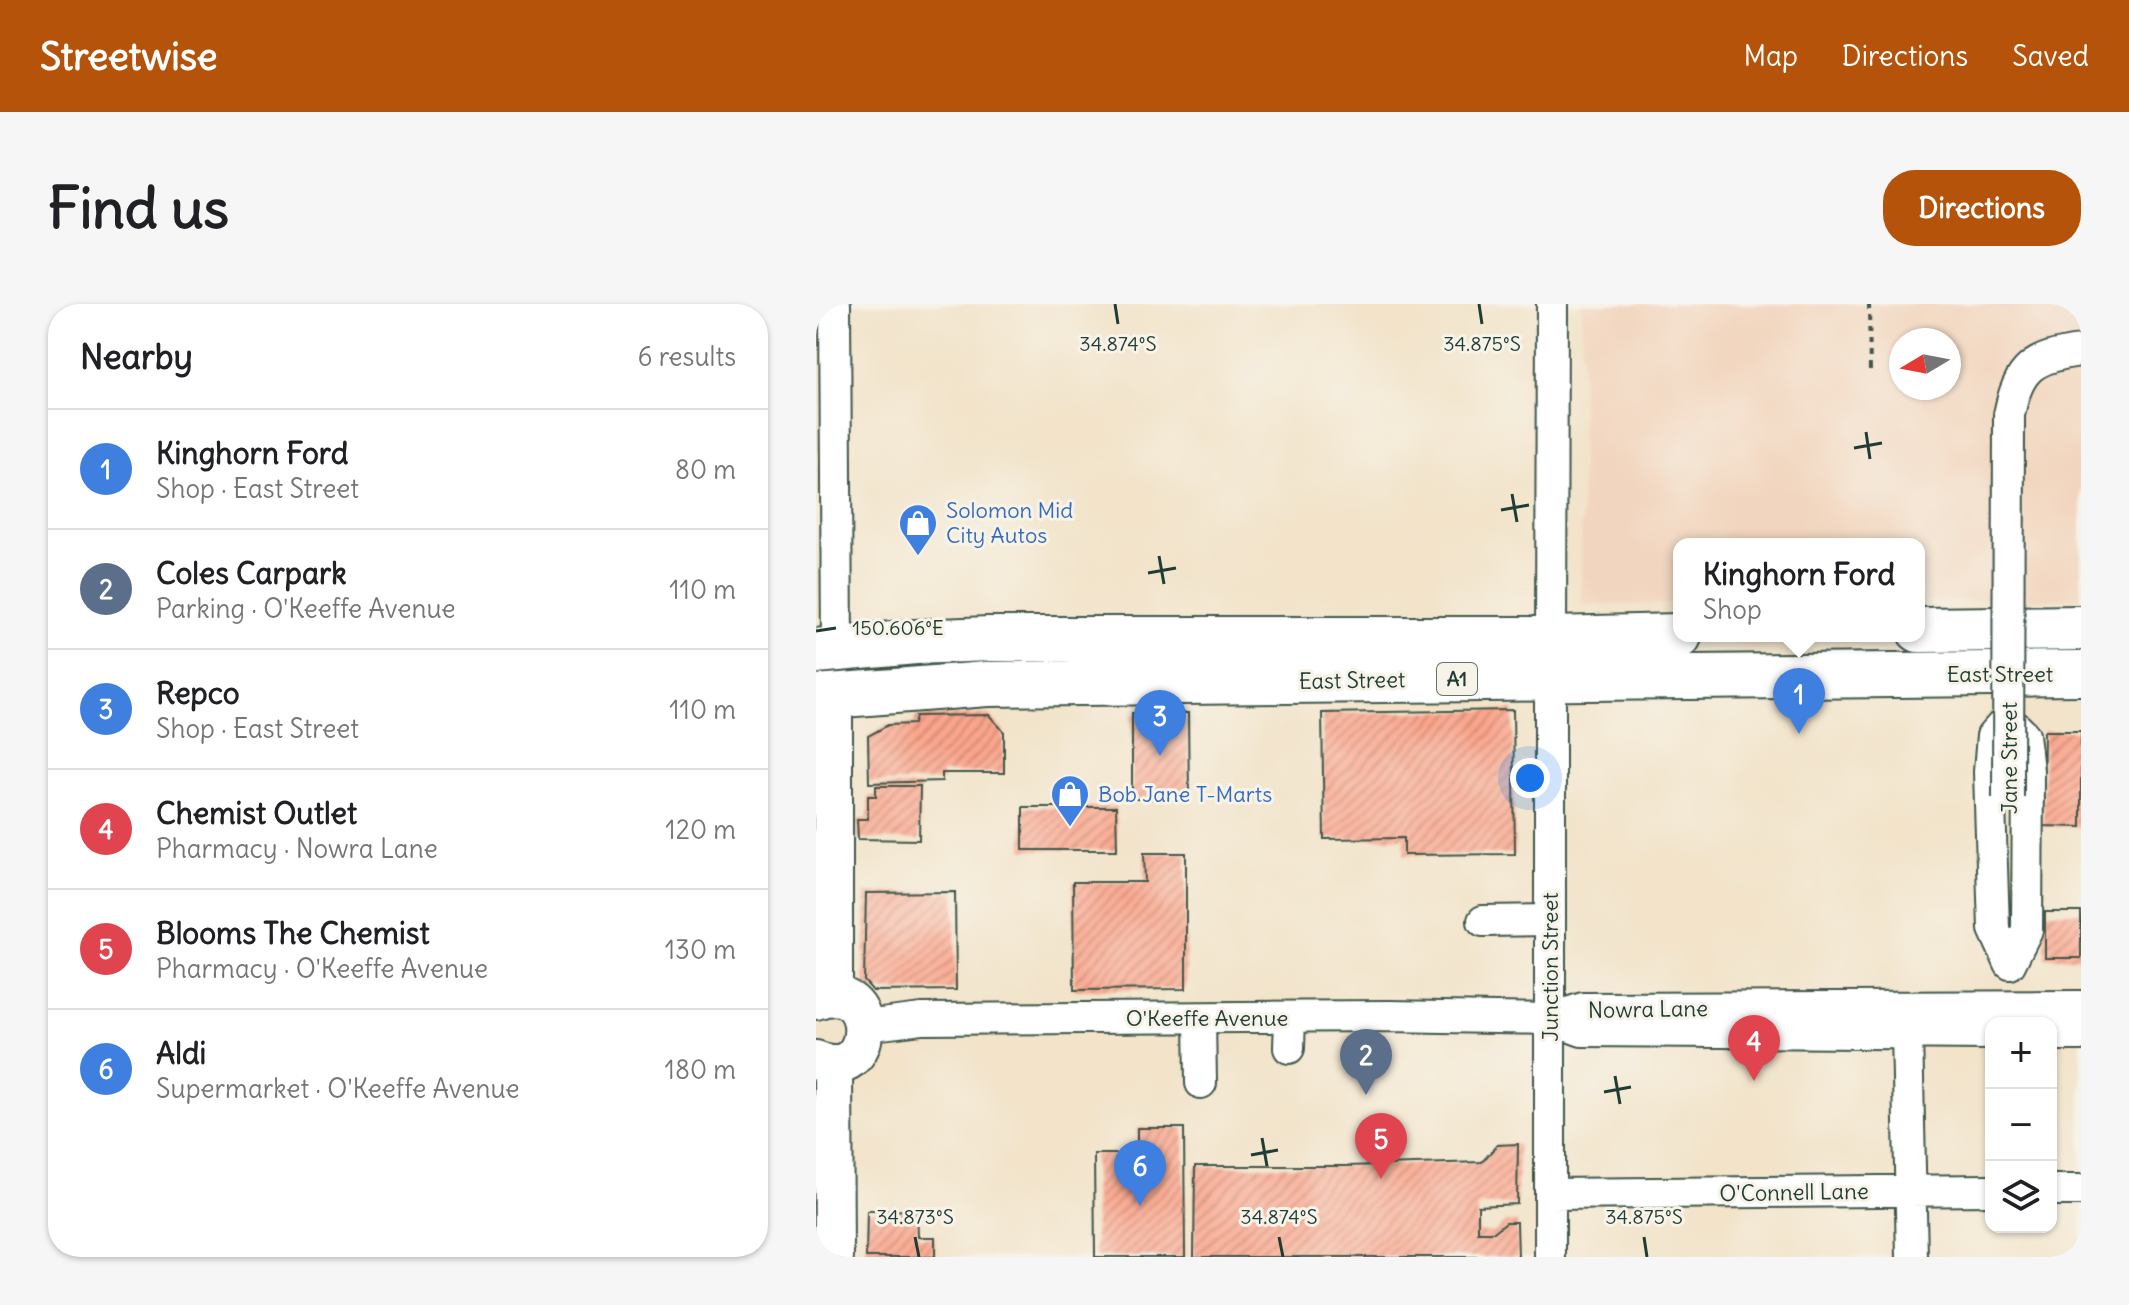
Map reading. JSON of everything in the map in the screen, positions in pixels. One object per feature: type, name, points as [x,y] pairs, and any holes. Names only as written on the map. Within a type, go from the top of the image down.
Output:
[{"type":"highway","name":"East Street","points":[[1925,630],[2081,628]]},
{"type":"highway","name":"East Street","points":[[827,650],[915,642],[1118,637],[1550,658],[2081,673]]},
{"type":"highway","name":"East Street","points":[[824,696],[987,684],[1550,658],[1673,637]]},
{"type":"main road","points":[[824,696],[825,998],[845,999],[855,1005],[865,1026],[860,1048],[853,1056],[825,1062],[834,1257]]},
{"type":"street","name":"Junction Street","points":[[1550,1257],[1552,304]]},
{"type":"street","points":[[827,650],[828,320]]},
{"type":"street","name":"Jane Street","points":[[2011,1005],[2009,415],[2013,393],[2025,370],[2050,358],[2081,351]]},
{"type":"street","points":[[2008,725],[2015,726],[2024,735],[2028,771],[2027,930],[2010,964],[1994,929],[1989,772],[1992,736],[2001,726],[2008,725]]},
{"type":"street","points":[[1483,921],[1550,920]]},
{"type":"street","name":"Nowra Lane","points":[[1549,1019],[1583,1008],[2011,1005],[2064,1026]]},
{"type":"street","name":"Nowra Lane","points":[[1955,1033],[2011,1005]]},
{"type":"street","points":[[1289,1048],[1290,1017]]},
{"type":"street","points":[[1200,1018],[1201,1083]]},
{"type":"street","name":"O'Keeffe Avenue","points":[[865,1026],[922,1019],[1549,1019]]},
{"type":"street","name":"Nowra Lane","points":[[1549,1019],[1582,1031],[1985,1034]]},
{"type":"street","points":[[1907,1033],[1912,1257]]},
{"type":"street","name":"O'Connell Lane","points":[[1550,1194],[1985,1190]]},
{"type":"street","points":[[2057,1190],[2081,1190]]},
{"type":"path","points":[[1869,304],[1870,374]]},
{"type":"shaded area","points":[[1582,304],[2081,304],[2081,599],[1925,601],[1925,538],[1673,538],[1673,604],[1581,605]]},
{"type":"building","points":[[1513,710],[1515,854],[1404,855],[1404,838],[1324,839],[1322,713]]},
{"type":"building","points":[[1132,713],[1188,713],[1189,799],[1132,799]]},
{"type":"building","points":[[989,715],[1004,732],[1004,773],[942,773],[942,781],[869,783],[868,736],[888,725],[914,724],[916,716]]},
{"type":"building","points":[[2044,731],[2081,731],[2081,827],[2043,826]]},
{"type":"building","points":[[876,786],[920,786],[919,840],[858,839],[857,819],[868,819],[868,796],[876,796]]},
{"type":"building","name":"Bob Jane T-Marts","points":[[1023,807],[1116,807],[1117,850],[1023,850]]},
{"type":"building","points":[[1144,853],[1186,853],[1186,989],[1074,990],[1073,882],[1145,882]]},
{"type":"building","points":[[955,892],[956,990],[873,991],[864,981],[866,893]]},
{"type":"building","points":[[2045,912],[2081,912],[2081,958],[2045,958]]},
{"type":"building","points":[[1137,1128],[1184,1128],[1185,1257],[1095,1257],[1094,1154],[1137,1154]]},
{"type":"building","points":[[1518,1144],[1517,1204],[1478,1206],[1478,1232],[1494,1232],[1506,1222],[1517,1222],[1518,1257],[1194,1257],[1195,1166],[1482,1162],[1497,1145]]},
{"type":"building","points":[[917,1210],[918,1237],[935,1237],[935,1257],[866,1257],[867,1211]]},
{"type":"place","name":"Solomon Mid City Autos","points":[[918,557]]},
{"type":"place","name":"Kinghorn Ford","points":[[1799,734]]},
{"type":"place","name":"Repco","points":[[1160,756]]},
{"type":"place","name":"Bob Jane T-Marts","points":[[1070,828]]},
{"type":"place","name":"Chemist Outlet","points":[[1754,1081]]},
{"type":"place","name":"Coles Carpark","points":[[1366,1095]]},
{"type":"place","name":"Blooms The Chemist","points":[[1381,1179]]},
{"type":"place","name":"Aldi","points":[[1140,1206]]}]
